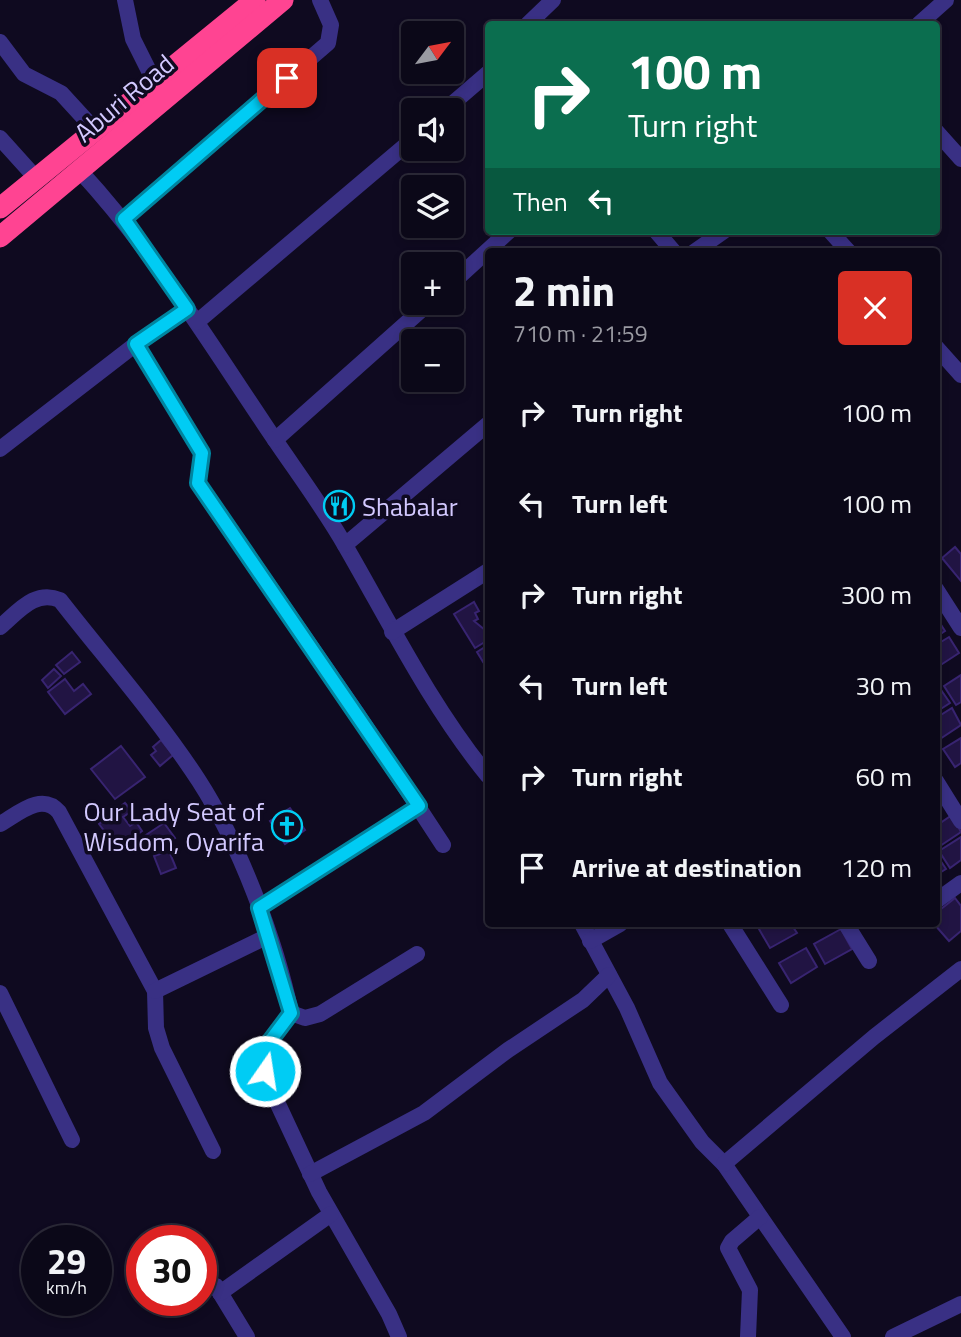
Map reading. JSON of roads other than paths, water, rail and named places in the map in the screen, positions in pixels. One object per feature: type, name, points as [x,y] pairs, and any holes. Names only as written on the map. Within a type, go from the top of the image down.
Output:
[{"type":"highway","name":"Aburi Road","points":[[2,203],[255,0]]},
{"type":"highway","name":"Aburi Road","points":[[0,237],[283,0]]},
{"type":"street","points":[[125,0],[133,39],[154,81]]},
{"type":"street","points":[[124,219],[328,43],[331,24],[320,0]]},
{"type":"street","points":[[531,21],[553,0]]},
{"type":"street","points":[[922,21],[946,0]]},
{"type":"street","points":[[0,42],[24,74],[61,93],[94,129]]},
{"type":"street","points":[[460,98],[485,76]]},
{"type":"street","points":[[940,135],[961,159]]},
{"type":"street","points":[[0,138],[36,178]]},
{"type":"street","points":[[0,449],[136,344],[192,316],[401,149]]},
{"type":"street","points":[[80,171],[124,219],[192,316],[345,545],[392,632],[448,722],[485,772]]},
{"type":"street","points":[[490,248],[505,235]]},
{"type":"street","points":[[700,248],[718,235]]},
{"type":"street","points":[[834,235],[845,248]]},
{"type":"street","points":[[464,272],[485,253]]},
{"type":"street","points":[[275,440],[416,315]]},
{"type":"street","points":[[136,344],[202,453],[198,483],[443,845]]},
{"type":"street","points":[[940,351],[961,374]]},
{"type":"street","points":[[345,545],[485,427]]},
{"type":"street","points":[[392,632],[485,573]]},
{"type":"street","points":[[0,627],[35,598],[48,594],[60,600],[201,784],[259,908],[291,1013]]},
{"type":"street","points":[[940,594],[958,617]]},
{"type":"street","points":[[940,787],[961,821]]},
{"type":"street","points":[[0,824],[31,806],[42,802],[52,804],[155,991],[156,1028],[162,1048],[213,1151]]},
{"type":"street","points":[[259,908],[419,806]]},
{"type":"street","points":[[940,898],[961,883]]},
{"type":"street","points":[[583,927],[631,1016],[660,1083],[702,1142],[724,1164],[844,1337]]},
{"type":"street","points":[[590,941],[615,927]]},
{"type":"street","points":[[732,927],[781,1005]]},
{"type":"street","points":[[848,927],[869,961]]},
{"type":"street","points":[[155,991],[268,936]]},
{"type":"street","points":[[291,1013],[304,1018],[320,1014],[417,954]]},
{"type":"street","points":[[724,1164],[874,1037],[961,969]]},
{"type":"street","points":[[310,1174],[424,1113],[508,1050],[583,1000],[609,975]]},
{"type":"street","points":[[0,993],[72,1140]]},
{"type":"street","points":[[291,1013],[267,1045],[265,1071],[310,1174],[389,1314],[399,1337]]},
{"type":"street","points":[[247,1337],[218,1288],[331,1214]]},
{"type":"street","points":[[748,1337],[751,1290],[728,1248],[732,1241],[760,1217]]},
{"type":"street","points":[[893,1337],[961,1304]]},
{"type":"place","name":"Shabalar","points":[[339,506]]},
{"type":"place","name":"Our Lady Seat of Wisdom, Oyarifa","points":[[287,826]]}]
